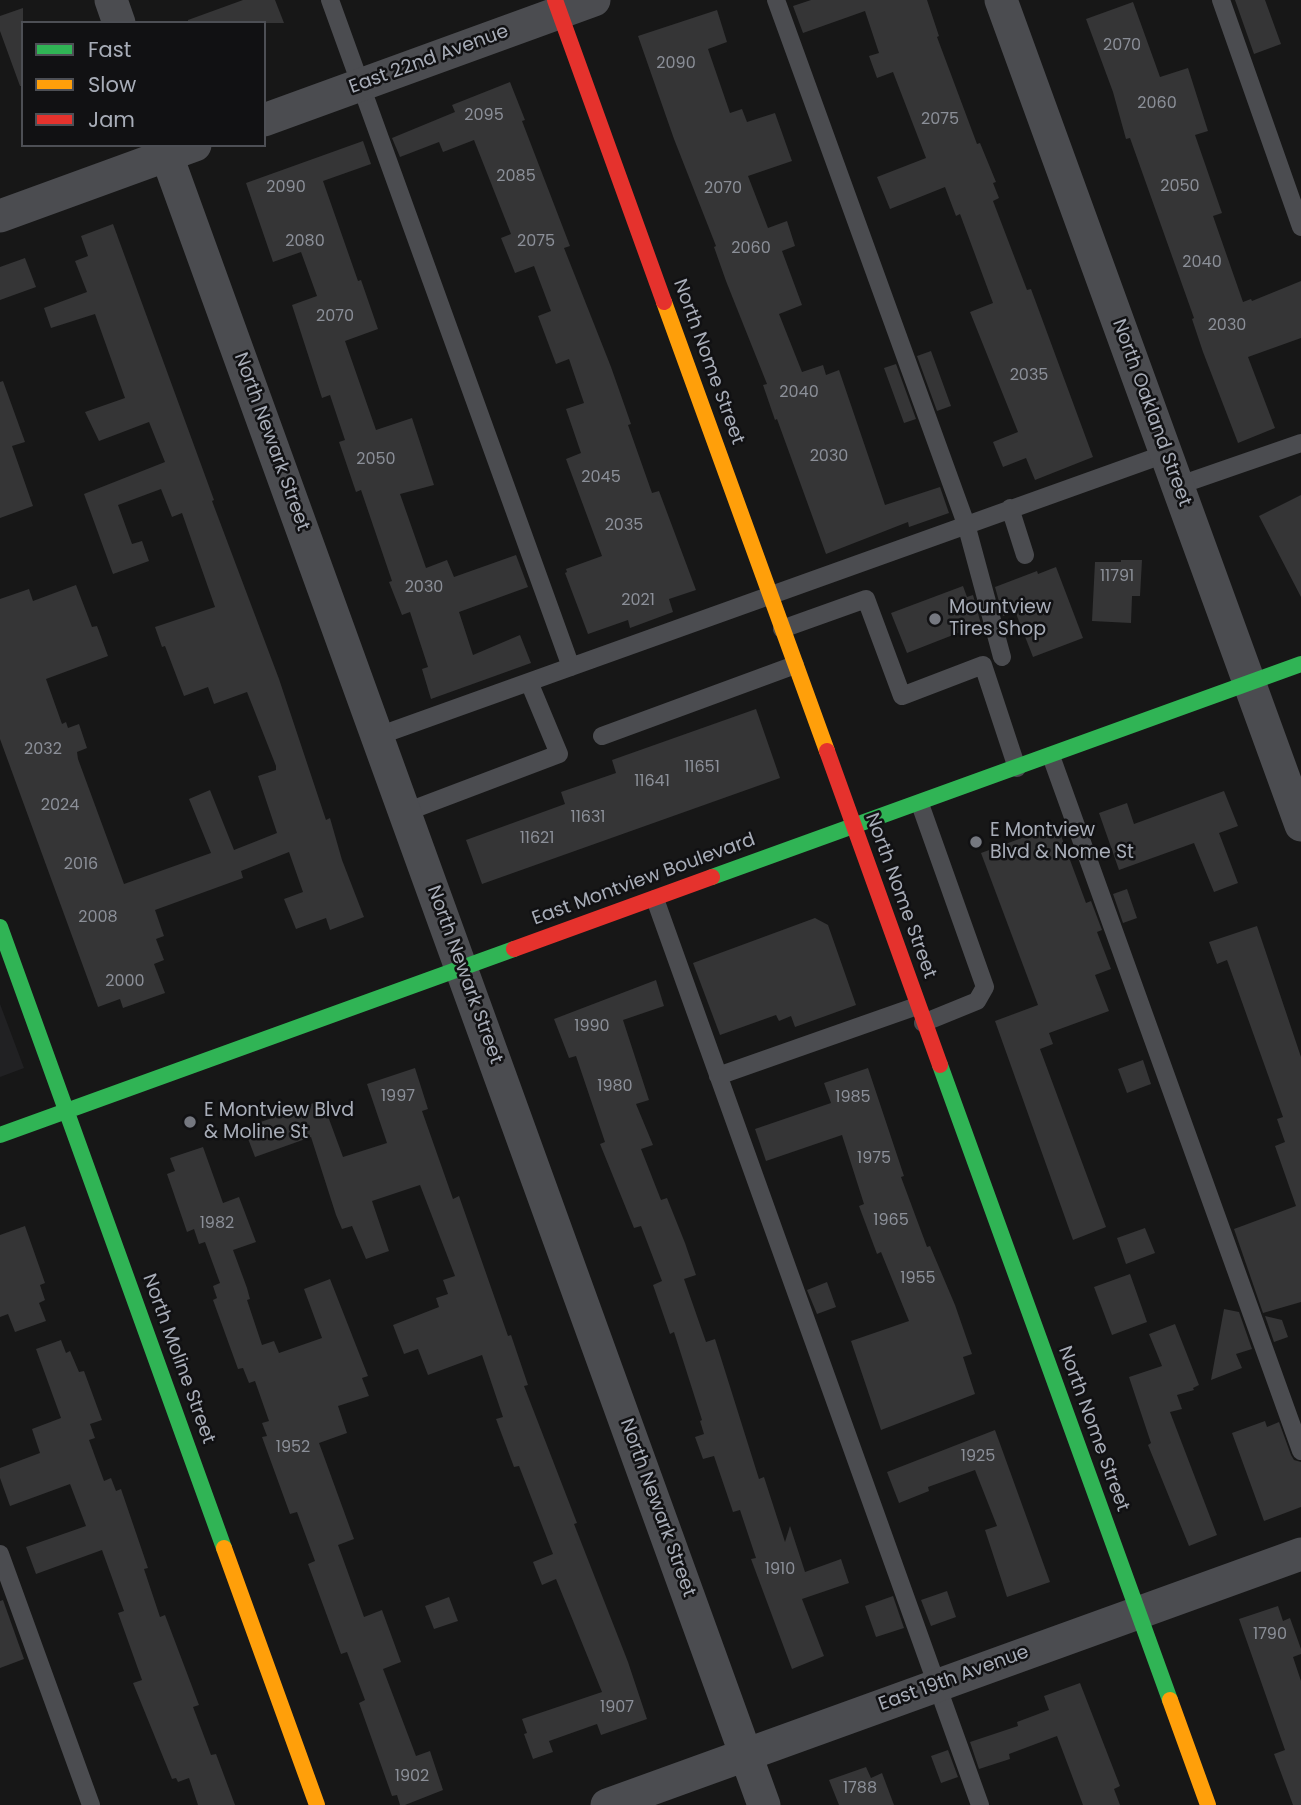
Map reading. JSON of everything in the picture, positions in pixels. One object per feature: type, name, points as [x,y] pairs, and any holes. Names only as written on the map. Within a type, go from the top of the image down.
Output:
[{"type":"street","points":[[111,0],[118,21]]},
{"type":"street","name":"East 22nd Avenue","points":[[266,119],[361,85],[557,6],[594,0]]},
{"type":"street","name":"North Oakland Street","points":[[1001,0],[1301,825]]},
{"type":"street","name":"North Nome Street","points":[[557,6],[1208,1805]]},
{"type":"street","points":[[0,216],[175,149]]},
{"type":"street","name":"North Newark Street","points":[[175,149],[461,967],[764,1805]]},
{"type":"street","name":"East Montview Boulevard","points":[[0,1135],[1301,664]]},
{"type":"street","name":"North Moline Street","points":[[0,927],[317,1805]]},
{"type":"street","name":"East 19th Avenue","points":[[607,1805],[1301,1554]]},
{"type":"lane","points":[[330,0],[571,667]]},
{"type":"lane","points":[[776,0],[965,524],[1002,657]]},
{"type":"lane","points":[[1221,0],[1301,227]]},
{"type":"lane","points":[[1177,486],[1301,443]]},
{"type":"lane","points":[[379,736],[1166,454]]},
{"type":"lane","points":[[1010,508],[1025,555]]},
{"type":"lane","points":[[782,629],[866,599],[902,696],[983,665],[1017,768]]},
{"type":"lane","points":[[602,736],[795,665]]},
{"type":"lane","points":[[406,812],[559,754],[529,682]]},
{"type":"lane","points":[[1051,756],[1301,1451]]},
{"type":"lane","points":[[718,1076],[920,1014],[977,1001],[985,987],[920,804]]},
{"type":"lane","points":[[655,899],[981,1805]]},
{"type":"lane","points":[[0,1554],[91,1805]]},
{"type":"shaded area","points":[[0,1004],[24,1068],[0,1077]]},
{"type":"building","points":[[243,0],[275,0],[284,23],[266,21],[188,20]]},
{"type":"building","points":[[811,0],[927,0],[939,36],[937,37],[977,144],[980,143],[996,182],[993,183],[999,198],[993,201],[1027,290],[1031,289],[1093,457],[1035,480],[1026,458],[1003,467],[993,442],[1018,432],[970,312],[993,303],[960,214],[956,216],[945,187],[890,209],[877,177],[926,158],[893,72],[877,78],[869,56],[879,53],[865,11],[803,33],[793,6]]},
{"type":"building","points":[[1235,0],[1265,0],[1281,44],[1254,54]]},
{"type":"building","points":[[1133,2],[1160,77],[1188,68],[1208,131],[1195,135],[1222,213],[1213,216],[1243,302],[1252,301],[1301,281],[1301,338],[1248,357],[1275,428],[1238,443],[1203,352],[1192,319],[1194,318],[1130,138],[1126,139],[1113,92],[1086,19]]},
{"type":"building","points":[[23,8],[21,86],[0,31],[0,16]]},
{"type":"building","points":[[717,10],[727,42],[708,49],[730,113],[742,109],[747,122],[775,113],[792,161],[748,176],[768,228],[787,221],[795,246],[782,251],[802,305],[779,314],[802,372],[823,365],[826,375],[839,370],[885,505],[940,487],[949,513],[909,527],[908,522],[826,554],[777,419],[775,420],[763,385],[767,384],[726,281],[714,247],[716,246],[674,139],[638,36]]},
{"type":"building","points":[[510,82],[525,120],[522,121],[570,246],[564,248],[611,367],[652,493],[659,491],[696,590],[669,599],[673,612],[630,628],[628,620],[588,634],[565,573],[566,569],[602,556],[566,459],[581,453],[566,409],[584,403],[569,359],[556,364],[538,316],[551,311],[534,266],[515,273],[501,238],[511,234],[474,140],[443,152],[439,142],[400,157],[392,138],[455,112],[452,105]]},
{"type":"building","points":[[363,141],[371,164],[323,181],[378,329],[345,341],[376,430],[412,418],[434,485],[400,494],[426,568],[447,560],[454,577],[516,555],[528,587],[459,612],[473,655],[520,635],[531,663],[431,699],[422,669],[428,667],[410,612],[402,615],[389,582],[392,581],[361,490],[356,492],[339,442],[345,440],[330,395],[322,398],[292,305],[317,296],[301,252],[273,262],[246,183]]},
{"type":"building","points":[[113,224],[279,679],[326,820],[330,818],[342,860],[364,917],[330,930],[326,918],[296,929],[284,899],[303,892],[289,852],[241,871],[243,878],[155,910],[164,936],[156,939],[164,960],[154,964],[165,993],[123,1008],[120,999],[98,1007],[0,739],[0,599],[29,589],[33,601],[76,585],[92,627],[97,626],[108,656],[46,679],[62,724],[66,722],[68,728],[79,724],[87,748],[77,752],[78,759],[124,884],[211,853],[189,799],[210,790],[234,850],[277,833],[258,776],[276,770],[276,766],[247,692],[214,704],[208,687],[184,696],[155,627],[215,607],[182,513],[172,517],[161,489],[118,505],[132,544],[142,541],[149,561],[113,574],[84,494],[165,462],[149,422],[99,441],[85,412],[125,398],[95,314],[51,328],[44,308],[87,292],[75,261],[88,256],[81,236]]},
{"type":"building","points":[[25,258],[36,287],[0,300],[0,267]]},
{"type":"building","points":[[931,351],[951,406],[937,411],[917,356]]},
{"type":"building","points":[[896,364],[916,419],[904,423],[884,368]]},
{"type":"building","points":[[3,381],[25,442],[12,446],[33,506],[0,518],[0,382]]},
{"type":"building","points":[[1301,495],[1301,597],[1259,516]]},
{"type":"building","points":[[1142,560],[1140,596],[1132,596],[1131,623],[1092,621],[1095,562]]},
{"type":"building","points":[[1056,567],[1083,638],[1033,657],[1015,611],[1003,616],[995,587],[1037,571],[1038,574]]},
{"type":"building","name":"Mountview Tires Shop","points":[[963,586],[967,597],[973,595],[981,624],[907,653],[891,613]]},
{"type":"building","points":[[756,709],[780,778],[482,884],[466,840],[565,804],[561,792],[616,773],[612,760]]},
{"type":"building","points":[[1224,791],[1238,826],[1219,833],[1238,883],[1214,892],[1194,843],[1119,870],[1099,813],[1127,803],[1134,824]]},
{"type":"building","points":[[1057,825],[1086,903],[1091,901],[1102,930],[1097,932],[1111,969],[1095,975],[1109,1011],[1049,1033],[1053,1044],[1040,1049],[1106,1227],[1073,1240],[995,1021],[1038,1005],[981,853]]},
{"type":"building","points":[[1127,889],[1137,918],[1123,923],[1113,894]]},
{"type":"building","points":[[815,918],[828,925],[856,1005],[795,1027],[791,1016],[779,1021],[776,1015],[720,1035],[693,963]]},
{"type":"building","points":[[1257,926],[1301,1057],[1301,1302],[1263,1313],[1234,1229],[1296,1206],[1275,1146],[1285,1142],[1277,1119],[1283,1117],[1227,960],[1217,964],[1209,942]]},
{"type":"building","points":[[656,980],[664,1006],[623,1020],[649,1100],[636,1104],[653,1145],[641,1149],[661,1200],[667,1198],[685,1243],[696,1275],[684,1279],[706,1342],[715,1339],[759,1479],[764,1477],[785,1542],[790,1526],[805,1572],[841,1559],[849,1583],[802,1599],[824,1656],[792,1669],[751,1559],[756,1558],[740,1510],[733,1512],[714,1456],[703,1459],[695,1437],[704,1434],[700,1421],[702,1420],[674,1332],[670,1334],[653,1285],[662,1281],[641,1226],[634,1228],[600,1144],[605,1142],[576,1056],[569,1058],[554,1019]]},
{"type":"building","points":[[1143,1060],[1151,1084],[1127,1093],[1118,1069]]},
{"type":"building","points":[[415,1068],[428,1109],[422,1111],[453,1199],[459,1196],[508,1336],[511,1335],[528,1385],[524,1386],[577,1523],[574,1524],[628,1662],[647,1719],[601,1735],[597,1724],[549,1741],[553,1752],[533,1759],[522,1719],[602,1692],[556,1579],[542,1585],[533,1562],[553,1554],[519,1466],[514,1467],[496,1419],[503,1417],[482,1355],[428,1375],[418,1349],[404,1354],[393,1325],[439,1307],[436,1298],[448,1294],[443,1280],[455,1276],[420,1185],[372,1201],[389,1251],[366,1259],[352,1226],[342,1229],[311,1137],[255,1157],[244,1128],[322,1100],[343,1157],[387,1143],[367,1084]]},
{"type":"building","points":[[868,1068],[904,1176],[901,1177],[927,1247],[930,1246],[955,1305],[972,1354],[963,1357],[975,1394],[881,1430],[851,1341],[909,1321],[881,1252],[877,1254],[859,1206],[864,1204],[842,1135],[766,1161],[755,1129],[831,1103],[824,1083]]},
{"type":"building","points":[[203,1147],[223,1203],[239,1197],[256,1242],[233,1250],[247,1288],[250,1299],[247,1300],[262,1345],[274,1341],[279,1353],[322,1338],[304,1289],[330,1279],[368,1376],[362,1378],[369,1396],[338,1406],[347,1433],[319,1443],[354,1539],[338,1545],[364,1617],[382,1610],[401,1662],[383,1669],[416,1756],[430,1751],[443,1790],[405,1805],[400,1805],[397,1795],[392,1796],[359,1703],[365,1700],[347,1652],[341,1654],[308,1564],[315,1561],[297,1512],[290,1514],[262,1437],[267,1436],[262,1423],[269,1421],[255,1381],[249,1383],[243,1368],[238,1369],[213,1300],[217,1298],[213,1286],[220,1283],[205,1242],[199,1244],[194,1229],[187,1232],[167,1174],[175,1171],[170,1158]]},
{"type":"building","points":[[25,1226],[45,1283],[40,1285],[45,1300],[39,1303],[46,1321],[15,1332],[8,1314],[0,1317],[0,1235]]},
{"type":"building","points":[[1145,1228],[1155,1253],[1126,1264],[1117,1238]]},
{"type":"building","points":[[1130,1274],[1147,1322],[1112,1335],[1094,1287]]},
{"type":"building","points":[[827,1282],[836,1307],[817,1314],[807,1290]]},
{"type":"building","points":[[1224,1309],[1239,1312],[1252,1349],[1236,1354],[1242,1368],[1211,1380]]},
{"type":"building","points":[[1265,1316],[1282,1320],[1288,1337],[1274,1342]]},
{"type":"building","points":[[1175,1324],[1199,1385],[1193,1388],[1194,1390],[1177,1395],[1182,1409],[1170,1412],[1217,1535],[1189,1546],[1148,1445],[1151,1443],[1129,1377],[1162,1366],[1149,1334]]},
{"type":"building","points":[[61,1340],[66,1353],[70,1351],[79,1372],[84,1371],[102,1420],[90,1424],[95,1438],[89,1440],[104,1481],[111,1478],[116,1491],[121,1489],[148,1568],[144,1569],[160,1617],[165,1615],[199,1705],[193,1707],[211,1755],[216,1754],[235,1805],[198,1805],[189,1778],[178,1782],[176,1778],[172,1779],[133,1683],[142,1680],[118,1613],[124,1611],[102,1550],[36,1574],[26,1547],[86,1526],[70,1484],[10,1506],[0,1478],[0,1468],[40,1453],[32,1429],[61,1418],[36,1349]]},
{"type":"building","points":[[1265,1421],[1267,1427],[1279,1422],[1291,1455],[1294,1460],[1301,1462],[1301,1507],[1264,1521],[1232,1433]]},
{"type":"building","points":[[995,1430],[1050,1582],[1007,1597],[985,1530],[997,1526],[975,1470],[928,1487],[929,1491],[899,1503],[887,1472]]},
{"type":"building","points":[[947,1591],[956,1617],[931,1626],[921,1600]]},
{"type":"building","points":[[893,1596],[904,1628],[876,1637],[865,1606]]},
{"type":"building","points":[[449,1597],[458,1621],[434,1629],[425,1606]]},
{"type":"building","points":[[3,1600],[24,1659],[0,1668],[0,1601]]},
{"type":"building","points":[[1278,1606],[1283,1621],[1290,1618],[1301,1649],[1301,1654],[1293,1657],[1301,1681],[1301,1805],[1293,1805],[1274,1754],[1285,1750],[1239,1619]]},
{"type":"building","points":[[1080,1683],[1120,1786],[1114,1789],[1120,1805],[1083,1805],[1057,1736],[1009,1754],[1010,1759],[979,1769],[970,1742],[1018,1726],[1017,1722],[1049,1710],[1044,1696]]},
{"type":"building","points":[[948,1750],[958,1777],[941,1783],[931,1756]]},
{"type":"building","points":[[866,1767],[871,1778],[882,1773],[894,1805],[839,1805],[829,1780]]},
{"type":"traffic: fast","points":[[712,877],[1301,664]]},
{"type":"traffic: fast","points":[[0,927],[224,1548]]},
{"type":"traffic: fast","points":[[0,1135],[514,949]]},
{"type":"traffic: fast","points":[[940,1065],[1170,1700]]},
{"type":"traffic: slow","points":[[664,302],[827,751]]},
{"type":"traffic: slow","points":[[224,1548],[317,1805]]},
{"type":"traffic: slow","points":[[1170,1700],[1208,1805]]},
{"type":"traffic: jam","points":[[555,0],[664,302]]},
{"type":"traffic: jam","points":[[827,751],[940,1065]]},
{"type":"traffic: jam","points":[[514,949],[712,877]]},
{"type":"place","name":"Mountview Tires Shop","points":[[935,619]]},
{"type":"place","name":"E Montview Blvd & Nome St","points":[[976,842]]},
{"type":"place","name":"E Montview Blvd & Moline St","points":[[190,1122]]}]
